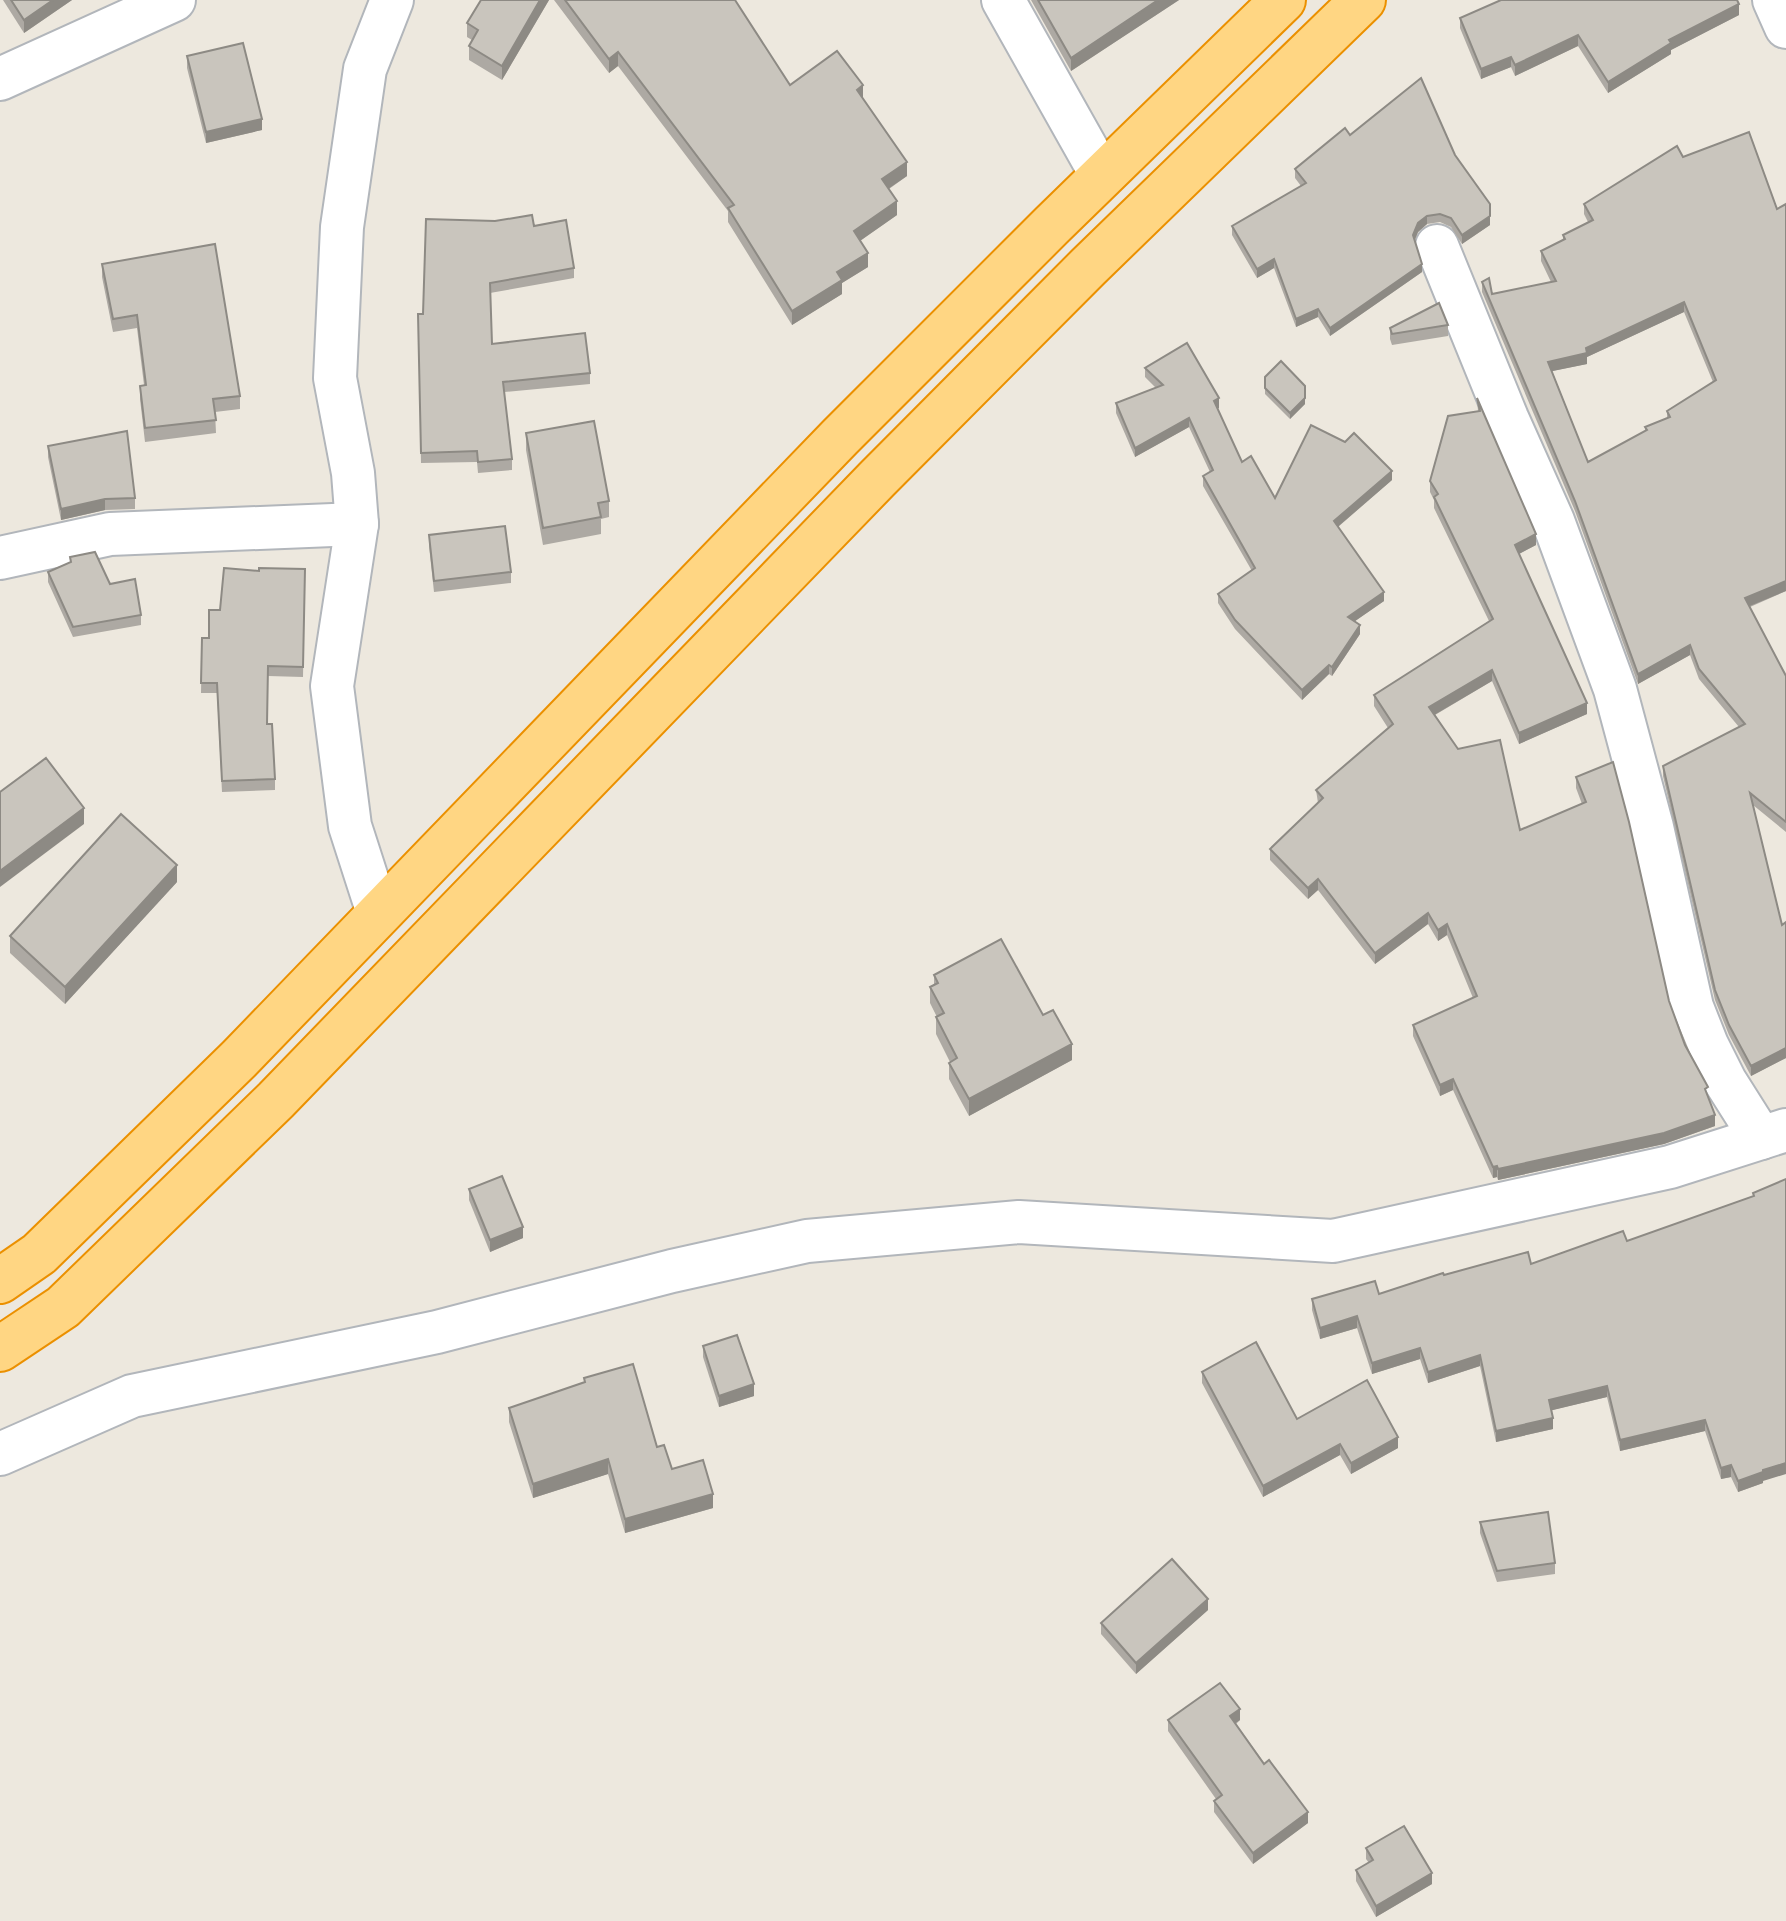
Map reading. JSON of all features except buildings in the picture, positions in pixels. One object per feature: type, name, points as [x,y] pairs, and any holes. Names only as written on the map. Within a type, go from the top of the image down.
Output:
[{"type":"highway","points":[[0,1281],[39,1254],[239,1059],[807,471],[1283,0]]},
{"type":"highway","points":[[0,1349],[63,1307],[276,1100],[888,468],[1088,267],[1363,0]]},
{"type":"street","points":[[0,79],[174,0]]},
{"type":"street","points":[[378,913],[350,826],[332,686],[357,524],[353,473],[335,378],[342,227],[365,69],[392,0]]},
{"type":"street","points":[[1003,0],[1102,176]]},
{"type":"street","points":[[1774,0],[1786,27]]},
{"type":"street","points":[[0,1454],[132,1396],[437,1332],[672,1271],[807,1241],[1019,1222],[1333,1241],[1670,1167],[1774,1134],[1725,1081],[1692,1007],[1652,827],[1615,689],[1553,521],[1437,246]]},
{"type":"street","points":[[0,558],[110,534],[357,524]]}]
